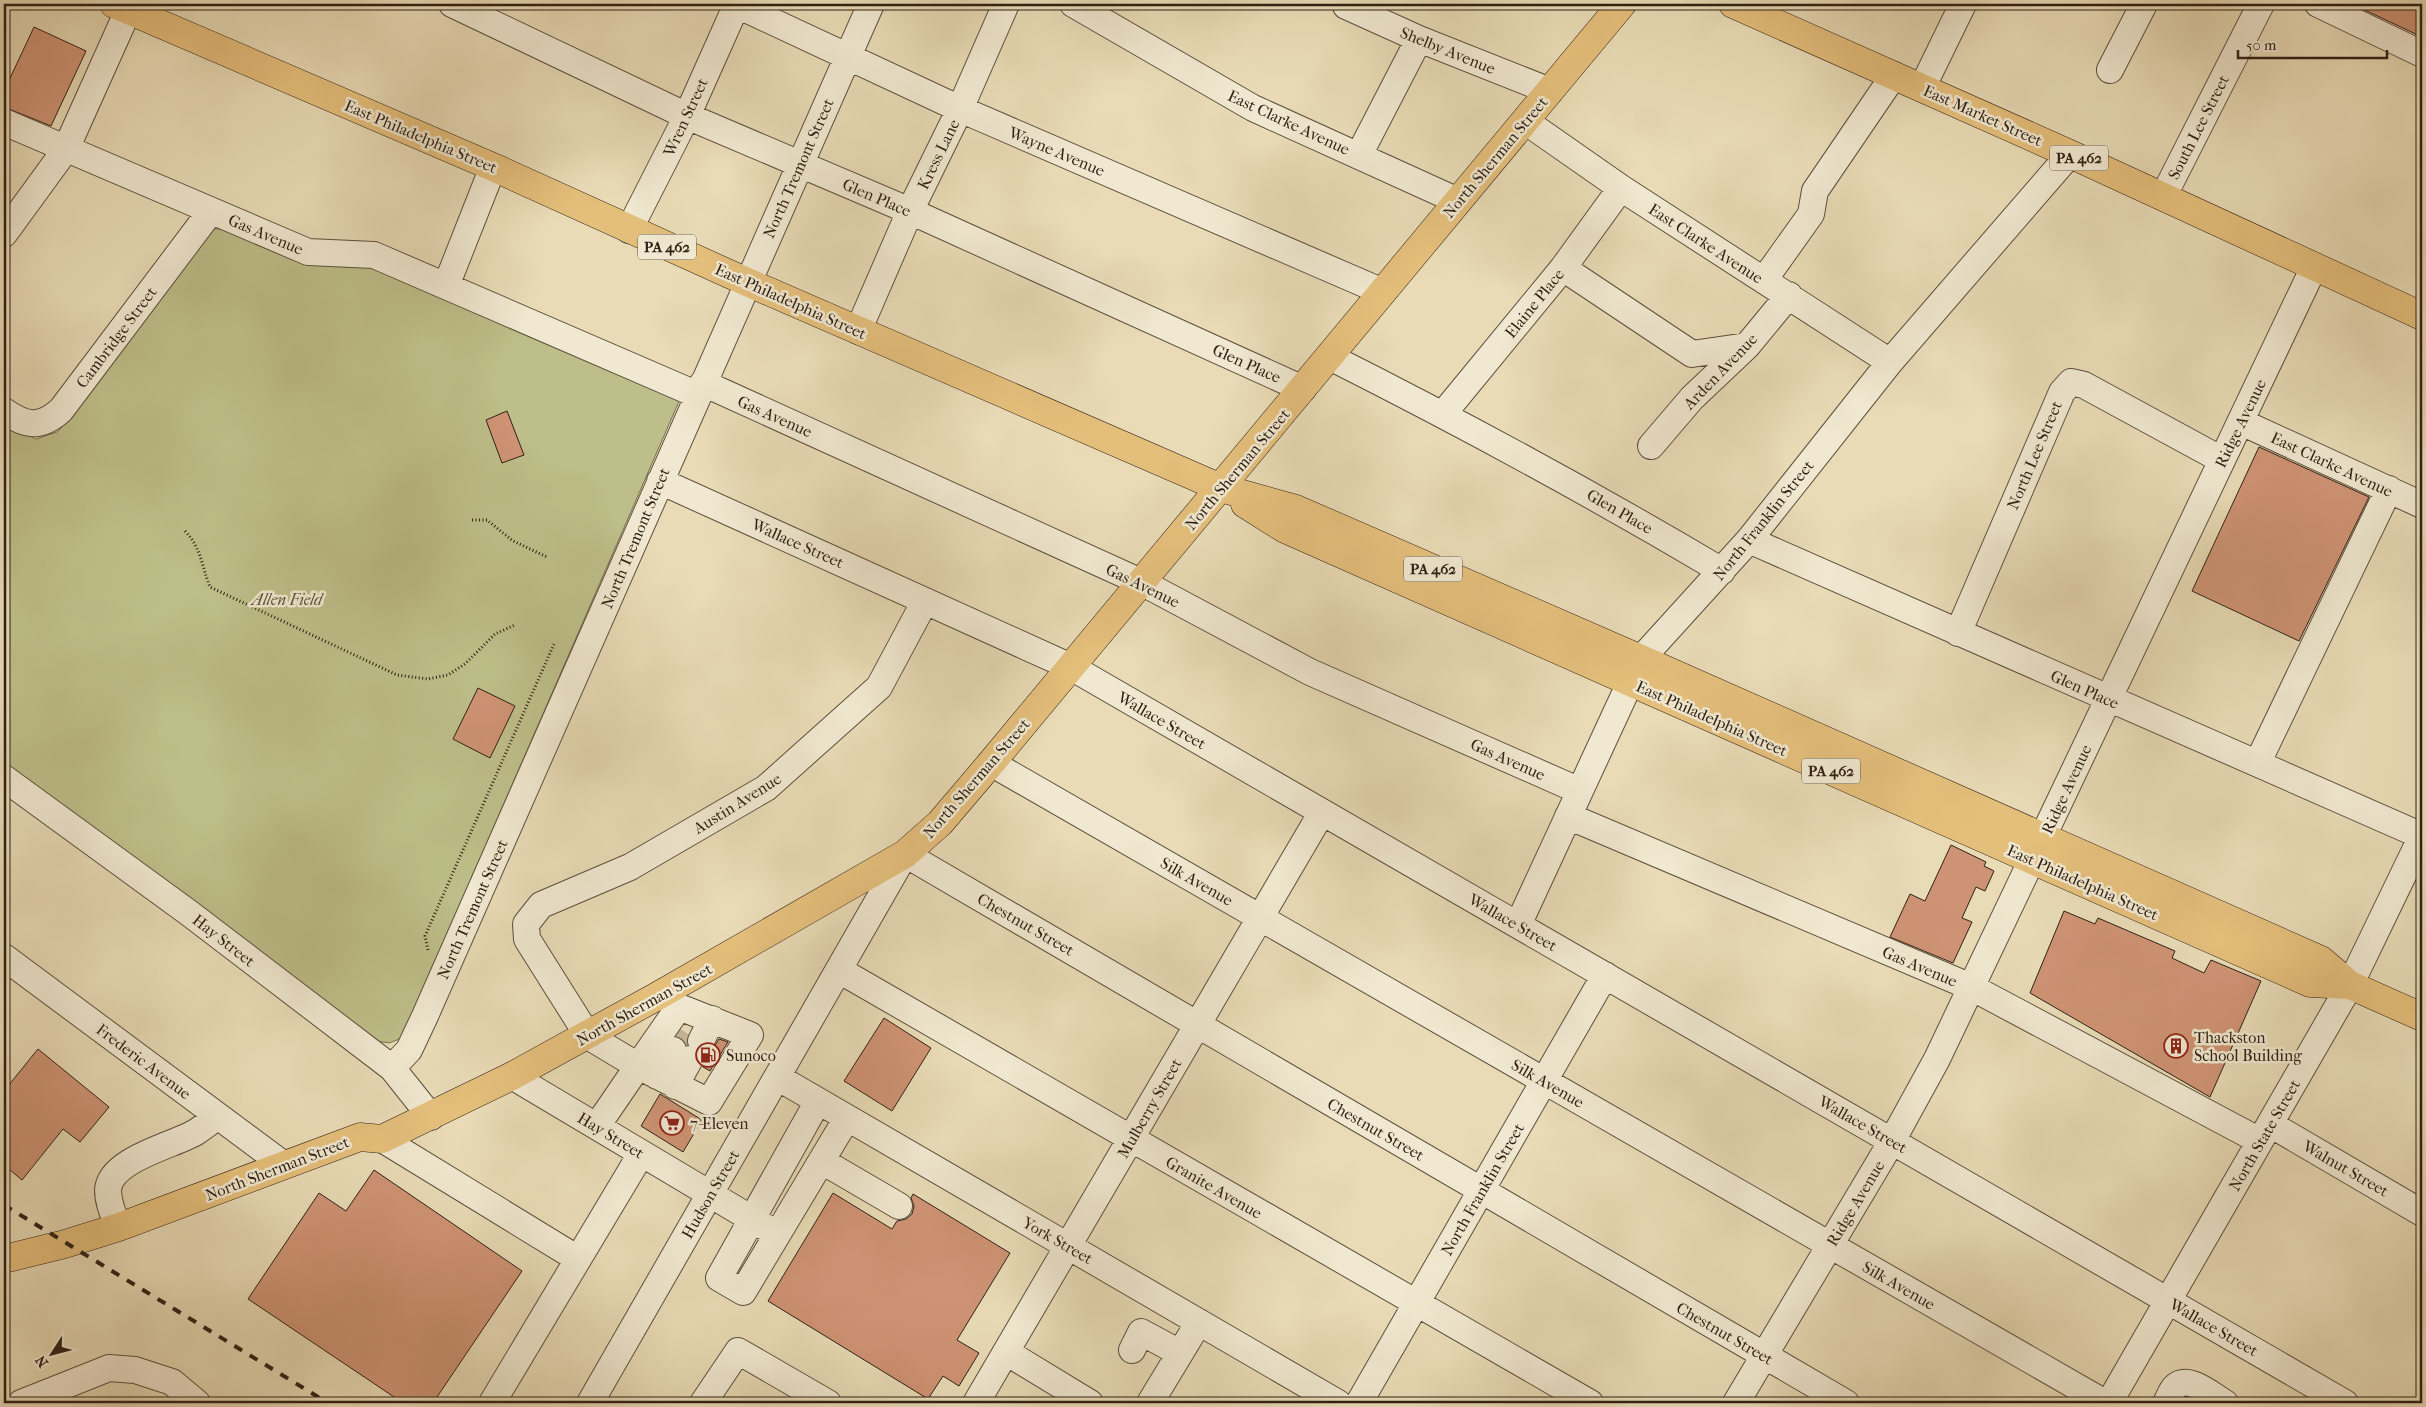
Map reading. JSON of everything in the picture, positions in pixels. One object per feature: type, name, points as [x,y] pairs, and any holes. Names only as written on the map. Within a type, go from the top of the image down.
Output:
[{"type":"main road","name":"North Sherman Street","points":[[4,1259],[66,1244],[119,1227],[360,1137],[382,1139],[431,1117],[588,1036],[686,1027],[905,854],[940,823],[1142,583],[1622,4]]},
{"type":"main road","name":"East Market Street","points":[[1733,4],[2070,154],[2422,316]]},
{"type":"main road","name":"East Philadelphia Street","points":[[125,6],[494,167],[629,230],[858,331],[1221,488],[1284,530],[1635,670],[2038,848],[2320,960],[2350,985],[2422,1017]]},
{"type":"street","name":"Glen Place","points":[[452,4],[687,116],[910,211],[1304,388]]},
{"type":"street","name":"Wren Street","points":[[629,230],[687,116],[736,4]]},
{"type":"street","name":"Wayne Avenue","points":[[736,4],[960,110],[1383,292]]},
{"type":"street","name":"North Tremont Street","points":[[392,1068],[408,1050],[425,1016],[871,4]]},
{"type":"street","name":"Kress Lane","points":[[858,331],[910,211],[960,110],[1006,4]]},
{"type":"street","name":"East Clarke Avenue","points":[[1073,4],[1253,108],[1458,201]]},
{"type":"street","points":[[1922,88],[1963,4]]},
{"type":"street","points":[[2110,70],[2144,4]]},
{"type":"street","name":"South Lee Street","points":[[2163,197],[2261,4]]},
{"type":"street","points":[[2318,4],[2422,54]]},
{"type":"street","points":[[4,234],[66,149],[125,6]]},
{"type":"street","name":"Shelby Avenue","points":[[1346,6],[1419,39],[1550,91]]},
{"type":"street","points":[[1359,155],[1419,39]]},
{"type":"street","points":[[1764,280],[1811,214],[1815,191],[1894,75]]},
{"type":"street","name":"East Clarke Avenue","points":[[1525,121],[1621,188],[1890,362]]},
{"type":"street","name":"Gas Avenue","points":[[4,122],[308,252],[374,255],[700,389],[1142,583],[1310,672],[1580,791]]},
{"type":"street","name":"North Franklin Street","points":[[1518,925],[1635,670],[1749,540],[1890,362],[2070,154]]},
{"type":"street","points":[[446,286],[494,167]]},
{"type":"street","name":"Elaine Place","points":[[1442,414],[1563,268],[1621,188]]},
{"type":"street","name":"Cambridge Street","points":[[4,411],[19,422],[38,424],[52,419],[61,410],[211,211]]},
{"type":"street","name":"Ridge Avenue","points":[[1736,1403],[1892,1141],[1937,1059],[2314,267]]},
{"type":"street","points":[[1563,268],[1692,354],[1747,346]]},
{"type":"street","name":"Arden Avenue","points":[[1651,446],[1692,398],[1747,346],[1788,295]]},
{"type":"street","name":"Glen Place","points":[[1330,357],[1442,414],[1613,506],[1722,571]]},
{"type":"street","name":"North Lee Street","points":[[1958,633],[2062,392],[2071,382],[2084,385],[2222,460]]},
{"type":"street","name":"East Clarke Avenue","points":[[2241,422],[2422,505]]},
{"type":"street","name":"Wallace Street","points":[[660,481],[1071,668],[2345,1403]]},
{"type":"street","points":[[2258,762],[2388,490]]},
{"type":"street","name":"Glen Place","points":[[1749,540],[2107,699],[2258,762],[2422,836]]},
{"type":"street","name":"Austin Avenue","points":[[588,1036],[527,939],[526,924],[541,905],[630,867],[766,788],[879,687],[901,650],[925,601]]},
{"type":"street","name":"Silk Avenue","points":[[991,762],[2105,1403]]},
{"type":"street","name":"Hay Street","points":[[4,778],[189,913],[392,1068],[431,1117]]},
{"type":"street","name":"Mulberry Street","points":[[976,1403],[1322,812]]},
{"type":"street","name":"Gas Avenue","points":[[1568,816],[1971,987],[2265,1132]]},
{"type":"street","name":"North State Street","points":[[2109,1403],[2350,985],[2422,836]]},
{"type":"street","name":"Hudson Street","points":[[590,1403],[905,854]]},
{"type":"street","name":"Chestnut Street","points":[[905,854],[1846,1403]]},
{"type":"street","name":"Frederic Avenue","points":[[4,957],[284,1165]]},
{"type":"street","name":"Granite Avenue","points":[[839,970],[1590,1403]]},
{"type":"street","name":"North Franklin Street","points":[[1359,1403],[1605,975]]},
{"type":"street","points":[[657,1076],[686,1027]]},
{"type":"street","points":[[597,1126],[657,1076],[686,1027]]},
{"type":"street","points":[[588,1036],[657,1076],[709,1102],[750,1035],[686,1027]]},
{"type":"street","name":"Hay Street","points":[[512,1076],[778,1234]]},
{"type":"street","name":"York Street","points":[[778,1077],[1338,1403]]},
{"type":"street","points":[[818,1101],[718,1278],[743,1292],[847,1118]]},
{"type":"street","points":[[119,1227],[110,1208],[108,1188],[114,1177],[127,1164],[145,1153],[195,1132],[218,1116]]},
{"type":"street","name":"Walnut Street","points":[[2265,1132],[2422,1213]]},
{"type":"street","points":[[382,1139],[578,1259]]},
{"type":"street","points":[[492,1403],[641,1154]]},
{"type":"street","points":[[822,1160],[899,1206]]},
{"type":"street","points":[[1150,1403],[1199,1322]]},
{"type":"street","points":[[1132,1350],[1141,1332],[1180,1353]]},
{"type":"street","points":[[703,1403],[738,1350],[828,1403]]},
{"type":"street","points":[[1006,1352],[1090,1403]]},
{"type":"street","points":[[21,1403],[109,1368],[135,1370],[172,1382],[197,1403]]},
{"type":"street","points":[[2166,1403],[2175,1387],[2183,1383],[2193,1384],[2225,1403]]},
{"type":"path","points":[[472,520],[487,520],[513,541],[547,557]]},
{"type":"path","points":[[185,531],[195,542],[210,587],[397,676],[428,679],[448,675],[465,664],[495,634],[515,626]]},
{"type":"path","points":[[429,958],[425,936],[554,644]]},
{"type":"green space","name":"Allen Field","points":[[213,229],[225,229],[374,265],[680,399],[402,1038],[389,1043],[377,1041],[4,764],[4,423],[36,439],[57,432],[66,423],[198,241]]},
{"type":"building","points":[[2352,4],[2422,4],[2422,37]]},
{"type":"building","points":[[34,27],[86,51],[51,126],[4,107],[4,91]]},
{"type":"building","points":[[507,411],[524,455],[502,463],[486,420]]},
{"type":"building","points":[[2259,447],[2369,497],[2299,641],[2192,591]]},
{"type":"building","points":[[478,688],[515,706],[490,758],[453,739]]},
{"type":"building","points":[[1951,845],[1986,862],[1984,866],[1994,871],[1985,891],[1976,887],[1962,918],[1972,922],[1953,963],[1890,937],[1910,894],[1925,901]]},
{"type":"building","name":"Thackston School Building","points":[[2064,911],[2095,924],[2098,918],[2175,951],[2172,958],[2204,973],[2211,960],[2261,981],[2210,1097],[2030,993]]},
{"type":"building","points":[[884,1018],[931,1048],[892,1111],[844,1081]]},
{"type":"building","points":[[719,1039],[728,1042],[710,1071],[703,1067],[704,1055],[710,1053]]},
{"type":"building","points":[[38,1049],[109,1107],[80,1142],[63,1129],[22,1180],[4,1165],[4,1091]]},
{"type":"building","name":"7-Eleven","points":[[660,1094],[702,1120],[683,1152],[641,1126]]},
{"type":"building","points":[[374,1170],[522,1271],[433,1403],[403,1403],[248,1299],[319,1193],[346,1211]]},
{"type":"building","points":[[833,1193],[892,1229],[897,1221],[906,1219],[912,1214],[914,1206],[911,1198],[913,1194],[1010,1253],[957,1340],[979,1353],[959,1386],[943,1376],[928,1399],[768,1301]]},
{"type":"tunnel","points":[[673,1050],[685,1032]]},
{"type":"railway","points":[[4,1205],[328,1403]]},
{"type":"place","name":"Thackston School Building","points":[[2176,1046]]},
{"type":"place","name":"Sunoco","points":[[708,1055]]},
{"type":"place","name":"7-Eleven","points":[[672,1123]]}]
